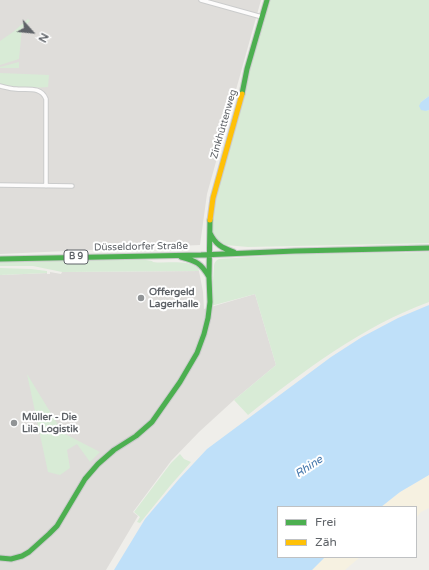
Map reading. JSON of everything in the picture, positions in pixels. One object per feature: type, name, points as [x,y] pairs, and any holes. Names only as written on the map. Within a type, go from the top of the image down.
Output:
[{"type":"street","points":[[201,0],[262,17]]},
{"type":"street","name":"Zinkhüttenweg","points":[[0,558],[22,556],[29,552],[57,526],[91,471],[107,456],[143,430],[158,414],[192,363],[202,342],[208,318],[210,302],[209,277],[211,211],[216,186],[267,0]]},
{"type":"street","points":[[0,86],[15,89],[34,89],[45,95],[46,186]]},
{"type":"street","points":[[0,185],[72,186]]},
{"type":"street","points":[[210,233],[218,246],[240,254]]},
{"type":"street","name":"B 9","points":[[210,255],[295,251],[429,248]]},
{"type":"street","points":[[175,255],[200,263],[205,268],[209,277]]},
{"type":"street","name":"Düsseldorfer Straße","points":[[0,259],[210,255]]},
{"type":"shaded area","points":[[0,0],[261,0],[207,194],[200,245],[0,254]]},
{"type":"shaded area","points":[[199,271],[203,292],[204,309],[255,294],[276,365],[199,432],[171,461],[133,512],[138,516],[106,570],[0,570],[0,275],[50,274],[50,272],[61,274],[62,272]]},
{"type":"green space","points":[[269,0],[429,0],[429,96],[421,102],[426,111],[429,110],[429,243],[248,247],[226,245],[220,242],[218,243],[213,235],[212,218],[214,200]]},
{"type":"green space","points":[[28,19],[30,21],[22,28],[19,59],[0,65],[0,41]]},
{"type":"green space","points":[[19,62],[19,68],[0,68],[0,67]]},
{"type":"green space","points":[[0,73],[49,75],[48,87],[36,88],[0,84]]},
{"type":"green space","points":[[429,244],[429,246],[251,250],[251,249]]},
{"type":"green space","points":[[429,252],[429,302],[381,324],[334,351],[290,382],[248,415],[234,400],[276,365],[255,294],[211,306],[215,262],[219,259],[299,254]]},
{"type":"green space","points":[[134,258],[153,262],[176,262],[193,265],[198,268],[199,271],[62,272],[33,266],[0,266],[0,261]]},
{"type":"green space","points":[[0,268],[31,269],[47,271],[47,273],[0,275]]},
{"type":"green space","points":[[27,374],[63,433],[100,452],[90,462],[77,444],[67,450],[70,468],[60,475],[48,472]]},
{"type":"green space","points":[[180,454],[184,459],[191,462],[140,523],[137,522],[140,517],[134,512],[171,463]]},
{"type":"sand","points":[[429,475],[429,508],[421,512],[417,517],[417,506],[382,506],[400,492]]},
{"type":"sand","points":[[324,558],[359,558],[345,570],[312,570]]},
{"type":"water","points":[[429,96],[429,110],[421,110],[419,106],[421,102]]},
{"type":"water","name":"Rhine","points":[[429,305],[429,475],[400,492],[382,506],[277,506],[277,558],[324,558],[312,570],[114,570],[145,519],[207,449],[331,357],[362,337],[398,318]]},
{"type":"traffic: fast","points":[[242,94],[247,69],[267,0]]},
{"type":"traffic: fast","points":[[0,558],[11,559],[22,556],[29,552],[49,534],[57,526],[85,479],[98,464],[114,450],[136,436],[152,422],[180,382],[197,353],[208,318],[210,302],[210,220]]},
{"type":"traffic: fast","points":[[210,233],[219,245],[234,252]]},
{"type":"traffic: fast","points":[[0,259],[429,248]]},
{"type":"traffic: fast","points":[[181,257],[198,263],[209,277]]},
{"type":"traffic: slow","points":[[210,220],[213,198],[242,94]]},
{"type":"place","name":"Offergeld Lagerhalle","points":[[141,298]]},
{"type":"place","name":"Müller - Die Lila Logistik","points":[[14,423]]}]
